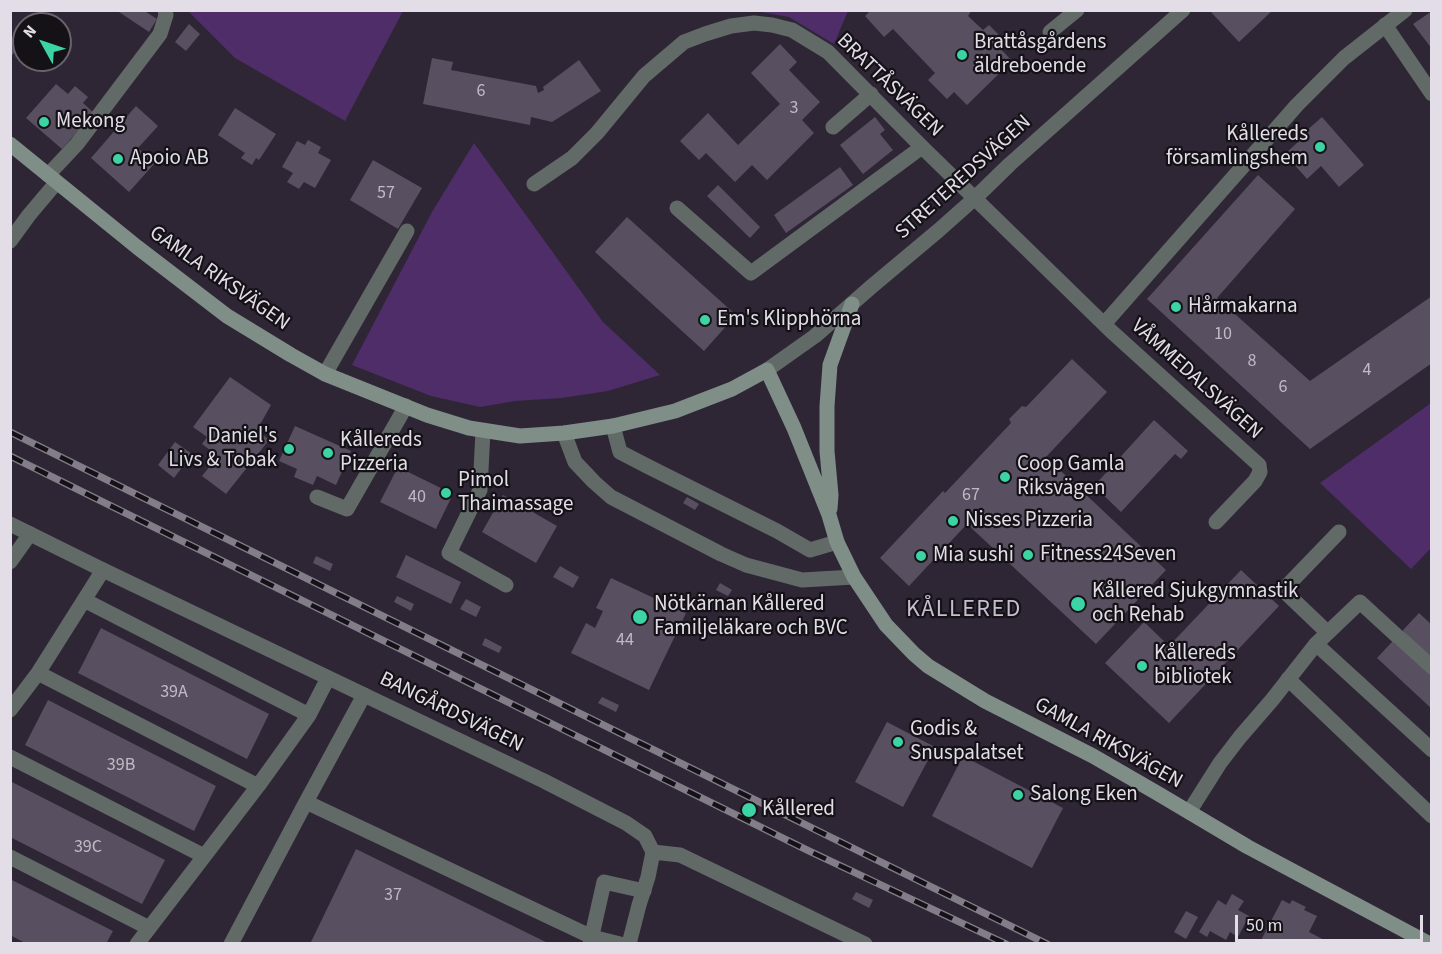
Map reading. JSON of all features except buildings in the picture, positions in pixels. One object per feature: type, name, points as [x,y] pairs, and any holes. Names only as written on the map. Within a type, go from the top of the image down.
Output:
[{"type":"street","points":[[10,241],[15,223],[52,179],[160,34],[166,15],[165,10]]},
{"type":"street","points":[[1050,32],[1077,10]]},
{"type":"street","name":"STRETEREDSVÄGEN","points":[[767,370],[815,336],[975,198],[1183,10]]},
{"type":"street","name":"VÅMMEDALSVÄGEN","points":[[1104,324],[1297,105],[1344,58],[1405,10]]},
{"type":"street","name":"BRATTÅSVÄGEN","points":[[534,184],[572,158],[597,133],[644,76],[684,42],[731,26],[753,23],[792,30],[828,52],[975,198]]},
{"type":"street","points":[[1385,25],[1431,94]]},
{"type":"street","points":[[834,128],[871,94]]},
{"type":"street","name":"GAMLA RIKSVÄGEN","points":[[10,144],[137,247],[227,316],[325,374],[448,422],[483,431],[520,436],[564,434],[613,426],[675,411],[732,389],[767,370],[794,428],[829,515],[837,542],[854,577],[886,625],[914,654],[928,666],[986,701],[1093,756],[1258,853],[1430,944]]},
{"type":"street","points":[[677,208],[751,273],[922,147]]},
{"type":"street","name":"VÅMMEDALSVÄGEN","points":[[975,198],[1104,324],[1259,465],[1260,472],[1255,481],[1216,522]]},
{"type":"street","points":[[325,374],[407,231]]},
{"type":"street","name":"GAMLA RIKSVÄGEN","points":[[829,515],[831,495],[827,451],[827,406],[830,365],[852,304]]},
{"type":"street","points":[[317,497],[347,509],[406,406]]},
{"type":"street","points":[[613,426],[620,452],[647,466],[810,550],[837,542]]},
{"type":"street","points":[[483,431],[480,490],[449,553],[506,585]]},
{"type":"street","points":[[564,434],[574,462],[611,497],[721,554],[746,566],[802,579],[854,577]]},
{"type":"street","name":"BANGÅRDSVÄGEN","points":[[10,524],[544,781],[645,836],[653,852]]},
{"type":"street","points":[[1327,632],[1283,590],[1339,532]]},
{"type":"street","points":[[10,562],[30,534]]},
{"type":"street","points":[[10,710],[38,673],[103,570]]},
{"type":"street","points":[[84,600],[309,715]]},
{"type":"street","points":[[1189,812],[1226,754],[1316,644],[1360,602],[1431,667]]},
{"type":"street","points":[[1316,644],[1431,750]]},
{"type":"street","points":[[38,673],[258,786]]},
{"type":"street","points":[[137,944],[258,786],[309,715],[328,678]]},
{"type":"street","points":[[1288,679],[1431,816]]},
{"type":"street","points":[[231,944],[364,695]]},
{"type":"street","points":[[10,757],[204,856]]},
{"type":"street","points":[[306,802],[591,940],[620,944]]},
{"type":"street","points":[[629,944],[653,852],[680,855],[864,943]]},
{"type":"street","points":[[10,857],[149,928]]},
{"type":"street","points":[[591,940],[604,882],[644,891]]},
{"type":"shaded area","points":[[188,11],[403,11],[345,121],[235,58]]},
{"type":"shaded area","points":[[755,11],[848,11],[834,44],[789,17]]},
{"type":"shaded area","points":[[474,143],[603,322],[660,375],[608,391],[480,407],[431,396],[352,365],[432,212]]},
{"type":"shaded area","points":[[1431,403],[1431,548],[1411,569],[1320,483]]},
{"type":"railway","points":[[10,432],[1047,944]]},
{"type":"railway","points":[[10,456],[807,850],[1006,944]]},
{"type":"place","name":"Brattåsgårdens äldreboende","points":[[962,55]]},
{"type":"place","name":"Mekong","points":[[44,122]]},
{"type":"place","name":"Kållereds församlingshem","points":[[1320,147]]},
{"type":"place","name":"Apoio AB","points":[[118,159]]},
{"type":"place","name":"Hårmakarna","points":[[1176,307]]},
{"type":"place","name":"Em's Klipphörna","points":[[705,320]]},
{"type":"place","name":"Daniel's Livs & Tobak","points":[[289,449]]},
{"type":"place","name":"Kållereds Pizzeria","points":[[328,453]]},
{"type":"place","name":"Coop Gamla Riksvägen","points":[[1005,477]]},
{"type":"place","name":"Pimol Thaimassage","points":[[446,493]]},
{"type":"place","name":"Nisses Pizzeria","points":[[953,521]]},
{"type":"place","name":"Fitness24Seven","points":[[1028,555]]},
{"type":"place","name":"Mia sushi","points":[[921,556]]},
{"type":"place","name":"Kållered Sjukgymnastik och Rehab","points":[[1078,604]]},
{"type":"place","name":"Nötkärnan Kållered Familjeläkare och BVC","points":[[640,617]]},
{"type":"place","name":"Kållereds bibliotek","points":[[1142,666]]},
{"type":"place","name":"Godis & Snuspalatset","points":[[898,742]]},
{"type":"place","name":"Salong Eken","points":[[1018,795]]},
{"type":"place","name":"Kållered","points":[[749,810]]},
{"type":"district","name":"KÅLLERED","points":[[964,611]]}]
